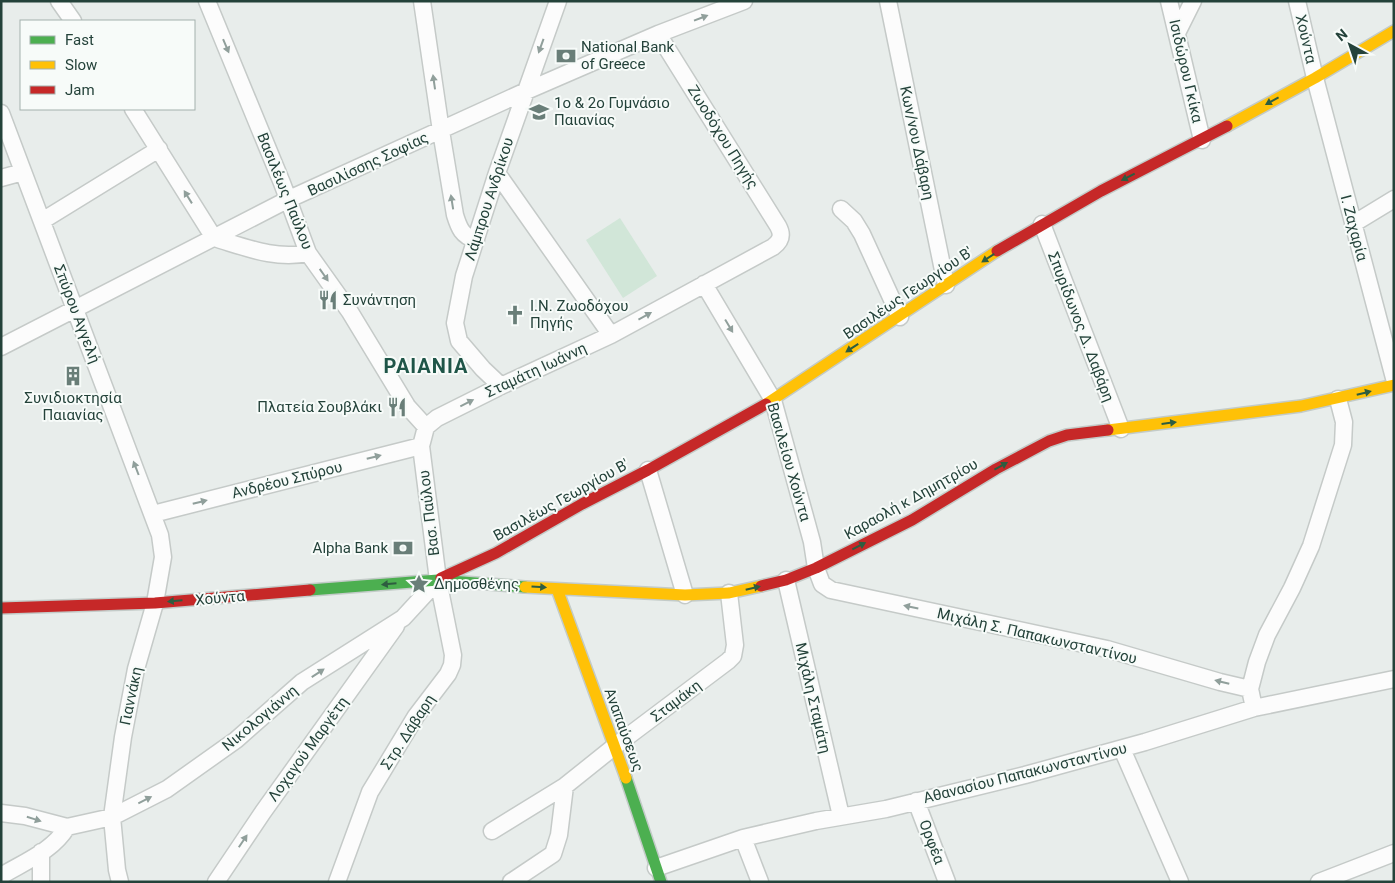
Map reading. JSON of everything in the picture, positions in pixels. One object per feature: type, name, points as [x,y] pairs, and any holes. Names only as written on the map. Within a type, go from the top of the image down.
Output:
[{"type":"street","points":[[59,1],[72,20]]},
{"type":"street","name":"Βασιλέως Παύλου","points":[[207,1],[282,183],[308,253],[350,312],[407,406],[426,427]]},
{"type":"street","points":[[422,1],[454,215],[464,235],[476,240]]},
{"type":"street","name":"Λάμπρου Ανδρίκου","points":[[501,386],[458,341],[455,323],[464,276],[524,92],[558,1]]},
{"type":"street","name":"Βασιλίσσης Σοφίας","points":[[1,347],[287,200],[524,92],[658,34],[744,1]]},
{"type":"street","name":"Κων/νου Δάβαρη","points":[[888,1],[946,284]]},
{"type":"street","name":"Ισιδώρου Γκίκα","points":[[1170,1],[1202,140]]},
{"type":"street","points":[[1177,33],[1193,1]]},
{"type":"street","name":"Χούντα","points":[[1297,1],[1315,78]]},
{"type":"street","name":"Βασιλέως Γεωργίου Β'","points":[[438,580],[496,553],[773,400],[900,317],[946,284],[1042,224],[1315,78],[1394,30]]},
{"type":"street","name":"Ζωοδόχου Πηγής","points":[[658,34],[781,231],[779,242]]},
{"type":"street","name":"Ι. Ζαχαρία","points":[[1315,78],[1394,378]]},
{"type":"street","points":[[134,110],[214,238],[265,253],[284,256],[308,253]]},
{"type":"street","name":"Σπύρου Αγγελή","points":[[1,113],[153,514]]},
{"type":"street","points":[[42,220],[158,149]]},
{"type":"street","points":[[1,178],[23,172]]},
{"type":"street","points":[[497,173],[611,335]]},
{"type":"street","points":[[1353,224],[1394,199]]},
{"type":"street","points":[[841,209],[854,221],[862,234],[900,317]]},
{"type":"street","name":"Σπυρίδωνος Δ. Δαβάρη","points":[[1042,224],[1121,429]]},
{"type":"street","name":"Σταμάτη Ιωάννη","points":[[426,427],[437,418],[501,386],[611,335],[779,242]]},
{"type":"street","name":"Βασιλείου Χούντα","points":[[704,284],[773,400],[812,542],[816,568]]},
{"type":"street","name":"Καραολή κ Δημητρίου","points":[[438,580],[557,589],[728,594],[786,580],[816,568],[912,520],[996,469],[1049,440],[1067,436],[1301,406],[1394,386]]},
{"type":"street","points":[[1254,708],[1250,689],[1266,635],[1292,588],[1311,546],[1343,445],[1344,422],[1338,399]]},
{"type":"street","points":[[421,446],[426,427]]},
{"type":"street","name":"Ανδρέου Σπύρου","points":[[153,514],[421,446]]},
{"type":"street","name":"Βασ. Παύλου","points":[[421,446],[438,580]]},
{"type":"street","points":[[648,470],[686,594]]},
{"type":"street","name":"Γιαννάκη","points":[[120,882],[117,870],[112,817],[123,737],[136,669],[155,603],[163,557],[160,535],[153,514]]},
{"type":"street","name":"Μιχάλη Σ. Παπακωνσταντίνου","points":[[816,568],[822,584],[831,590],[1107,649],[1250,689]]},
{"type":"street","name":"Χούντα","points":[[1,608],[155,603],[438,580]]},
{"type":"street","name":"Νικολογιάννη","points":[[1,813],[25,816],[67,827],[112,817],[167,789],[236,740],[302,682],[403,618],[438,580]]},
{"type":"street","name":"Στρ. Δάβαρη","points":[[337,882],[370,792],[416,716],[448,674],[452,665],[453,655],[438,580]]},
{"type":"street","name":"Μιχάλη Σταμάτη","points":[[786,580],[841,816]]},
{"type":"street","name":"Αναπαύσεως","points":[[557,589],[615,746],[658,875]]},
{"type":"street","name":"Σταμάκη","points":[[492,831],[565,786],[733,656],[735,645],[728,594]]},
{"type":"street","name":"Λοχαγού Μαργέτη","points":[[216,882],[269,804],[403,618]]},
{"type":"street","name":"Αθανασίου Παπακωνσταντίνου","points":[[658,875],[743,838],[841,816],[916,802],[1122,749],[1254,708],[1394,679]]},
{"type":"street","points":[[1122,749],[1180,882]]},
{"type":"street","points":[[511,882],[553,854],[559,835],[565,786]]},
{"type":"street","name":"Ορφέα","points":[[916,802],[947,882]]},
{"type":"street","points":[[1,876],[57,840],[67,827]]},
{"type":"street","points":[[743,838],[760,882]]},
{"type":"street","points":[[40,852],[40,882]]},
{"type":"street","points":[[1319,882],[1394,853]]},
{"type":"green space","points":[[620,218],[657,276],[623,298],[586,240]]},
{"type":"traffic: fast","points":[[310,590],[438,580],[525,587]]},
{"type":"traffic: fast","points":[[626,778],[661,882]]},
{"type":"traffic: slow","points":[[1227,126],[1315,78],[1394,31]]},
{"type":"traffic: slow","points":[[766,404],[997,251]]},
{"type":"traffic: slow","points":[[1108,430],[1301,406],[1394,385]]},
{"type":"traffic: slow","points":[[525,587],[685,595],[729,593],[761,586]]},
{"type":"traffic: slow","points":[[557,589],[626,778]]},
{"type":"traffic: jam","points":[[997,251],[1101,191],[1227,126]]},
{"type":"traffic: jam","points":[[441,578],[496,553],[766,404]]},
{"type":"traffic: jam","points":[[761,586],[786,580],[816,568],[912,520],[996,469],[1049,441],[1067,435],[1108,430]]},
{"type":"traffic: jam","points":[[1,608],[155,603],[310,590]]},
{"type":"place","name":"National Bank of Greece","points":[[566,56]]},
{"type":"place","name":"1ο & 2ο Γυμνάσιο Παιανίας","points":[[539,112]]},
{"type":"place","name":"Συνάντηση","points":[[328,300]]},
{"type":"place","name":"Ι.Ν. Ζωοδόχου Πηγής","points":[[515,315]]},
{"type":"place","name":"Συνιδιοκτησία Παιανίας","points":[[73,376]]},
{"type":"place","name":"Πλατεία Σουβλάκι","points":[[397,407]]},
{"type":"place","name":"Alpha Bank","points":[[403,548]]},
{"type":"place","name":"Δημοσθένης","points":[[419,584]]},
{"type":"district","name":"PAIANIA","points":[[426,366]]}]
